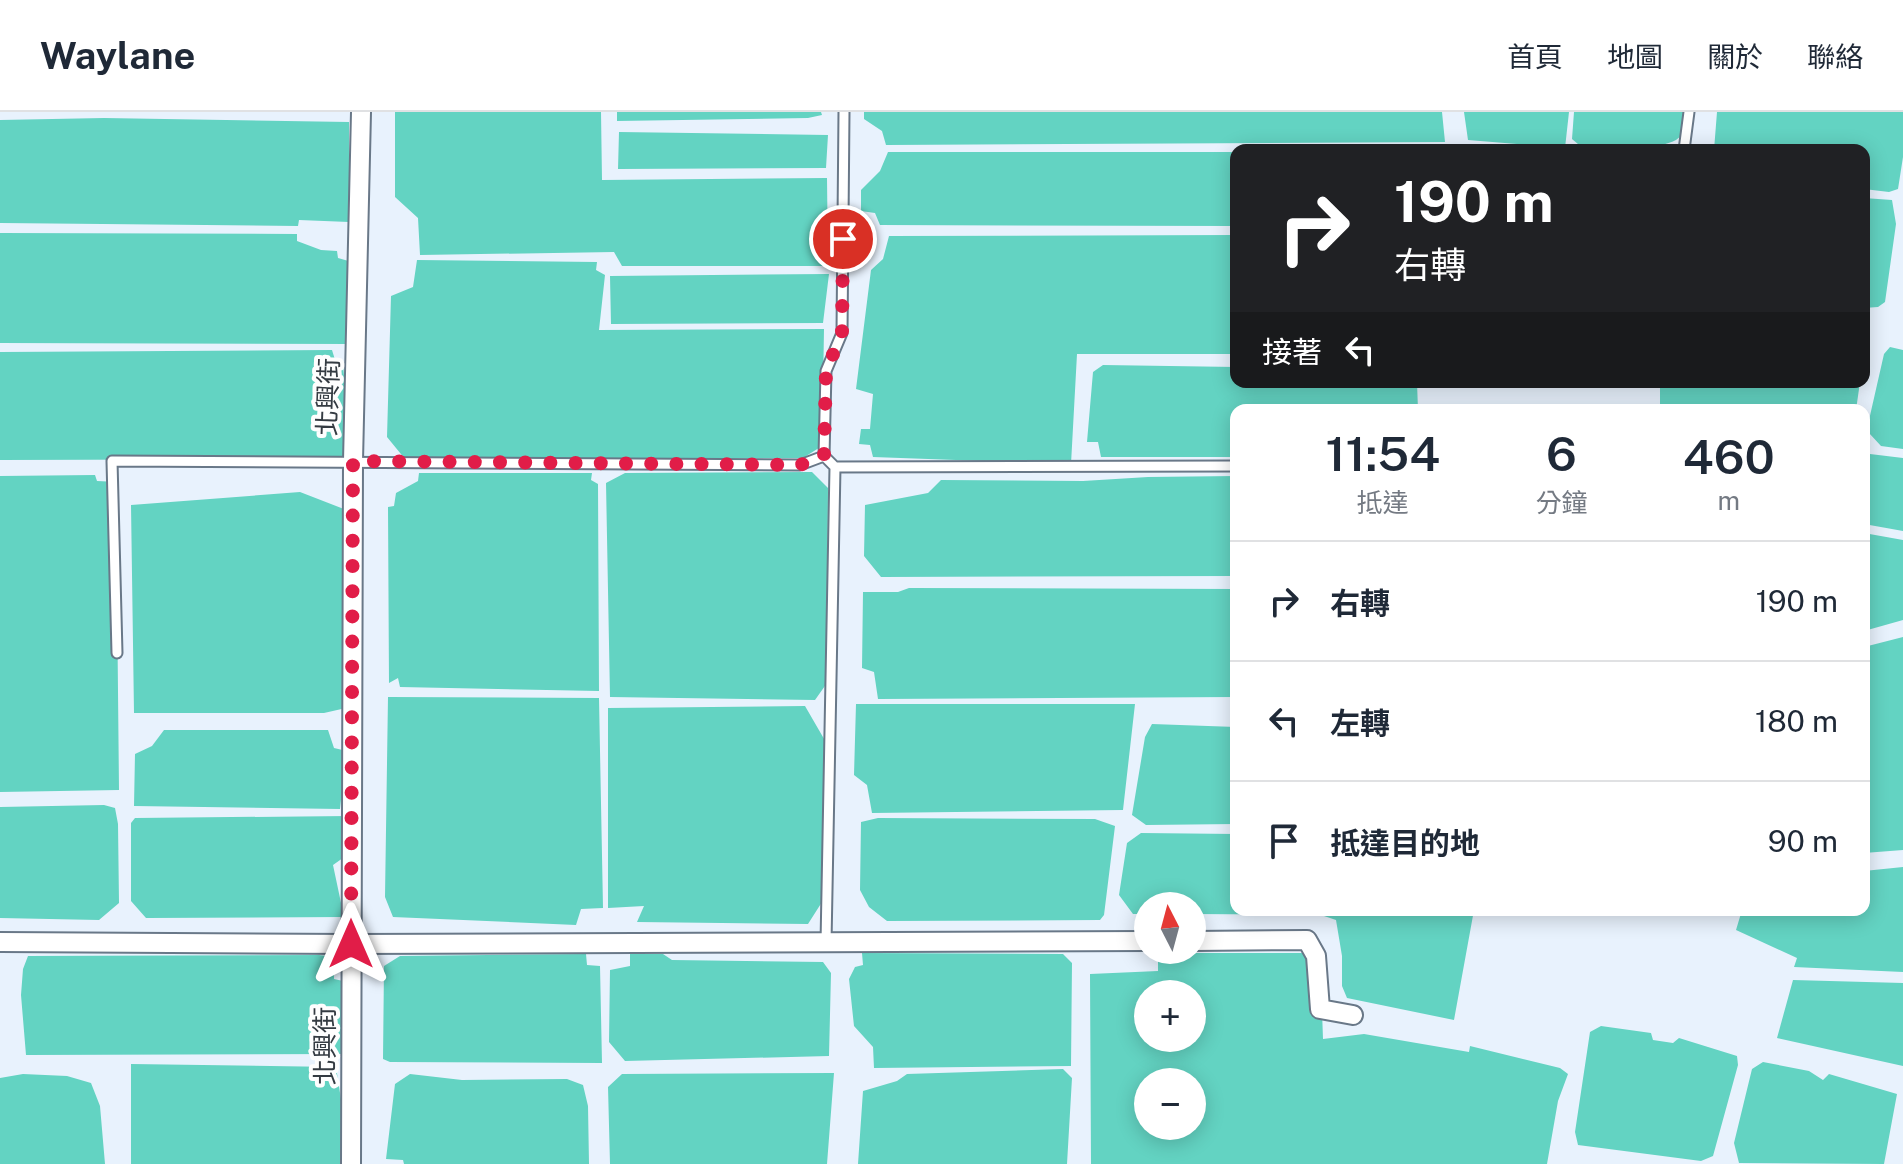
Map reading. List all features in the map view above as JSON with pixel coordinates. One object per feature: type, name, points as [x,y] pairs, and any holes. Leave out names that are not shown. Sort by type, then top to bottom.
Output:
[{"type":"street","name":"北興街","points":[[351,1164],[353,461],[361,112]]},
{"type":"street","points":[[1206,941],[1307,940],[1316,956],[1320,1009],[1353,1015]]},
{"type":"street","points":[[0,942],[1134,941]]},
{"type":"lane","points":[[844,112],[842,333],[826,371],[824,456],[835,467],[1230,466]]},
{"type":"lane","points":[[1685,144],[1689,112]]},
{"type":"lane","points":[[117,653],[112,461],[800,465],[824,456]]},
{"type":"lane","points":[[826,943],[835,467]]},
{"type":"shaded area","points":[[395,112],[601,112],[602,180],[827,178],[828,266],[622,266],[614,252],[420,255],[418,218],[395,197]]},
{"type":"shaded area","points":[[617,112],[821,112],[822,115],[808,118],[617,121]]},
{"type":"shaded area","points":[[864,112],[1442,112],[1445,142],[886,145],[882,131],[864,119]]},
{"type":"shaded area","points":[[1464,112],[1569,112],[1565,144],[1468,140]]},
{"type":"shaded area","points":[[1574,112],[1690,112],[1684,131],[1676,140],[1664,144],[1578,144],[1572,139]]},
{"type":"shaded area","points":[[1717,112],[1903,112],[1903,157],[1898,189],[1889,192],[1870,190],[1870,144],[1714,144]]},
{"type":"shaded area","points":[[104,118],[349,122],[349,222],[299,220],[298,226],[0,223],[0,120]]},
{"type":"shaded area","points":[[619,132],[828,135],[826,168],[618,169]]},
{"type":"shaded area","points":[[888,152],[1230,152],[1230,226],[880,225],[875,213],[861,211],[861,190],[880,171]]},
{"type":"shaded area","points":[[1870,198],[1892,200],[1896,224],[1885,302],[1870,308]]},
{"type":"shaded area","points":[[0,233],[297,234],[297,241],[321,250],[337,251],[338,258],[352,262],[352,344],[0,343]]},
{"type":"shaded area","points":[[1230,235],[1230,354],[1077,354],[1071,464],[873,457],[870,445],[859,444],[861,429],[870,429],[873,394],[856,389],[871,270],[883,259],[889,236]]},
{"type":"shaded area","points":[[417,260],[597,262],[596,270],[605,275],[599,330],[824,329],[822,446],[803,458],[405,459],[387,437],[391,296],[413,287]]},
{"type":"shaded area","points":[[829,274],[823,323],[611,324],[610,276]]},
{"type":"shaded area","points":[[1890,347],[1903,350],[1903,449],[1881,446],[1870,434],[1870,416],[1884,354]]},
{"type":"shaded area","points":[[332,350],[336,363],[343,364],[344,376],[351,381],[347,459],[0,460],[0,352]]},
{"type":"shaded area","points":[[1103,365],[1230,367],[1230,388],[1417,388],[1418,404],[1230,404],[1230,457],[1101,457],[1098,442],[1087,442],[1093,372]]},
{"type":"shaded area","points":[[1660,388],[1859,388],[1857,404],[1660,404]]},
{"type":"shaded area","points":[[1870,454],[1903,458],[1903,531],[1870,525]]},
{"type":"shaded area","points":[[812,472],[828,488],[827,683],[815,700],[610,697],[606,483],[625,473]]},
{"type":"shaded area","points":[[419,473],[592,473],[591,480],[598,484],[599,691],[400,687],[398,678],[389,683],[388,507],[394,506],[396,493],[418,481]]},
{"type":"shaded area","points":[[95,475],[97,481],[118,482],[119,790],[0,792],[0,476]]},
{"type":"shaded area","points":[[1230,476],[1230,576],[881,577],[864,556],[865,505],[928,493],[941,480],[1083,481]]},
{"type":"shaded area","points":[[300,492],[349,511],[346,708],[324,713],[134,713],[131,505]]},
{"type":"shaded area","points":[[1870,534],[1903,540],[1903,620],[1870,629]]},
{"type":"shaded area","points":[[909,588],[1230,589],[1230,697],[878,699],[874,672],[862,668],[863,592],[898,592]]},
{"type":"shaded area","points":[[1903,637],[1903,850],[1870,853],[1870,645]]},
{"type":"shaded area","points":[[388,697],[599,698],[603,908],[581,909],[576,925],[393,917],[385,897]]},
{"type":"shaded area","points":[[856,704],[1135,704],[1123,810],[872,813],[867,785],[854,775]]},
{"type":"shaded area","points":[[805,706],[827,744],[822,902],[808,924],[637,922],[644,906],[608,908],[608,708]]},
{"type":"shaded area","points":[[1152,724],[1230,727],[1230,824],[1146,825],[1132,815],[1145,737]]},
{"type":"shaded area","points":[[164,730],[328,730],[334,748],[351,752],[348,800],[341,800],[340,809],[134,806],[135,754],[152,746]]},
{"type":"shaded area","points":[[104,805],[115,808],[118,824],[119,903],[99,920],[0,918],[0,807]]},
{"type":"shaded area","points":[[349,816],[350,853],[333,865],[344,917],[146,918],[131,901],[131,823],[135,818]]},
{"type":"shaded area","points":[[878,818],[1095,819],[1115,826],[1104,915],[1100,920],[887,921],[869,907],[860,890],[861,822]]},
{"type":"shaded area","points":[[1141,833],[1230,834],[1230,914],[1206,914],[1206,892],[1134,892],[1134,914],[1119,895],[1127,843]]},
{"type":"shaded area","points":[[1903,867],[1903,972],[1794,967],[1797,958],[1736,930],[1740,916],[1870,916],[1870,870]]},
{"type":"shaded area","points":[[1324,916],[1473,916],[1454,1020],[1347,998],[1342,986],[1342,956],[1336,920]]},
{"type":"shaded area","points":[[862,953],[1063,954],[1072,963],[1071,1066],[874,1068],[873,1047],[854,1026],[849,979],[855,967],[863,965]]},
{"type":"shaded area","points":[[1206,953],[1320,953],[1323,1039],[1364,1034],[1469,1052],[1470,1046],[1560,1068],[1568,1074],[1558,1101],[1547,1164],[1091,1164],[1090,974],[1158,971],[1158,964],[1206,964]]},
{"type":"shaded area","points":[[586,954],[587,965],[600,966],[602,1063],[390,1062],[383,1059],[384,966],[400,956]]},
{"type":"shaded area","points":[[630,954],[663,954],[672,960],[823,962],[831,973],[829,1056],[625,1061],[609,1042],[610,970],[630,966]]},
{"type":"shaded area","points":[[28,956],[334,957],[334,979],[343,981],[346,1054],[26,1055],[21,995],[23,969]]},
{"type":"shaded area","points":[[1793,980],[1903,983],[1903,1066],[1777,1038]]},
{"type":"shaded area","points":[[1601,1026],[1651,1033],[1653,1040],[1673,1043],[1679,1038],[1737,1056],[1738,1065],[1713,1156],[1701,1161],[1578,1145],[1575,1132],[1590,1032]]},
{"type":"shaded area","points":[[1763,1062],[1809,1071],[1823,1080],[1829,1074],[1897,1094],[1884,1164],[1739,1163],[1734,1143],[1752,1069]]},
{"type":"shaded area","points":[[131,1064],[336,1067],[351,1164],[131,1164]]},
{"type":"shaded area","points":[[1063,1069],[1072,1078],[1067,1164],[858,1164],[863,1091],[897,1081],[907,1074]]},
{"type":"shaded area","points":[[834,1073],[827,1164],[610,1164],[608,1087],[622,1074]]},
{"type":"shaded area","points":[[23,1074],[67,1076],[91,1083],[100,1106],[105,1164],[0,1164],[0,1078]]},
{"type":"shaded area","points":[[410,1074],[462,1080],[567,1079],[583,1085],[588,1106],[589,1164],[404,1164],[403,1160],[386,1159],[395,1084]]},
{"type":"route","points":[[351,944],[353,461],[800,465],[824,456],[826,371],[842,333],[843,239]]}]
